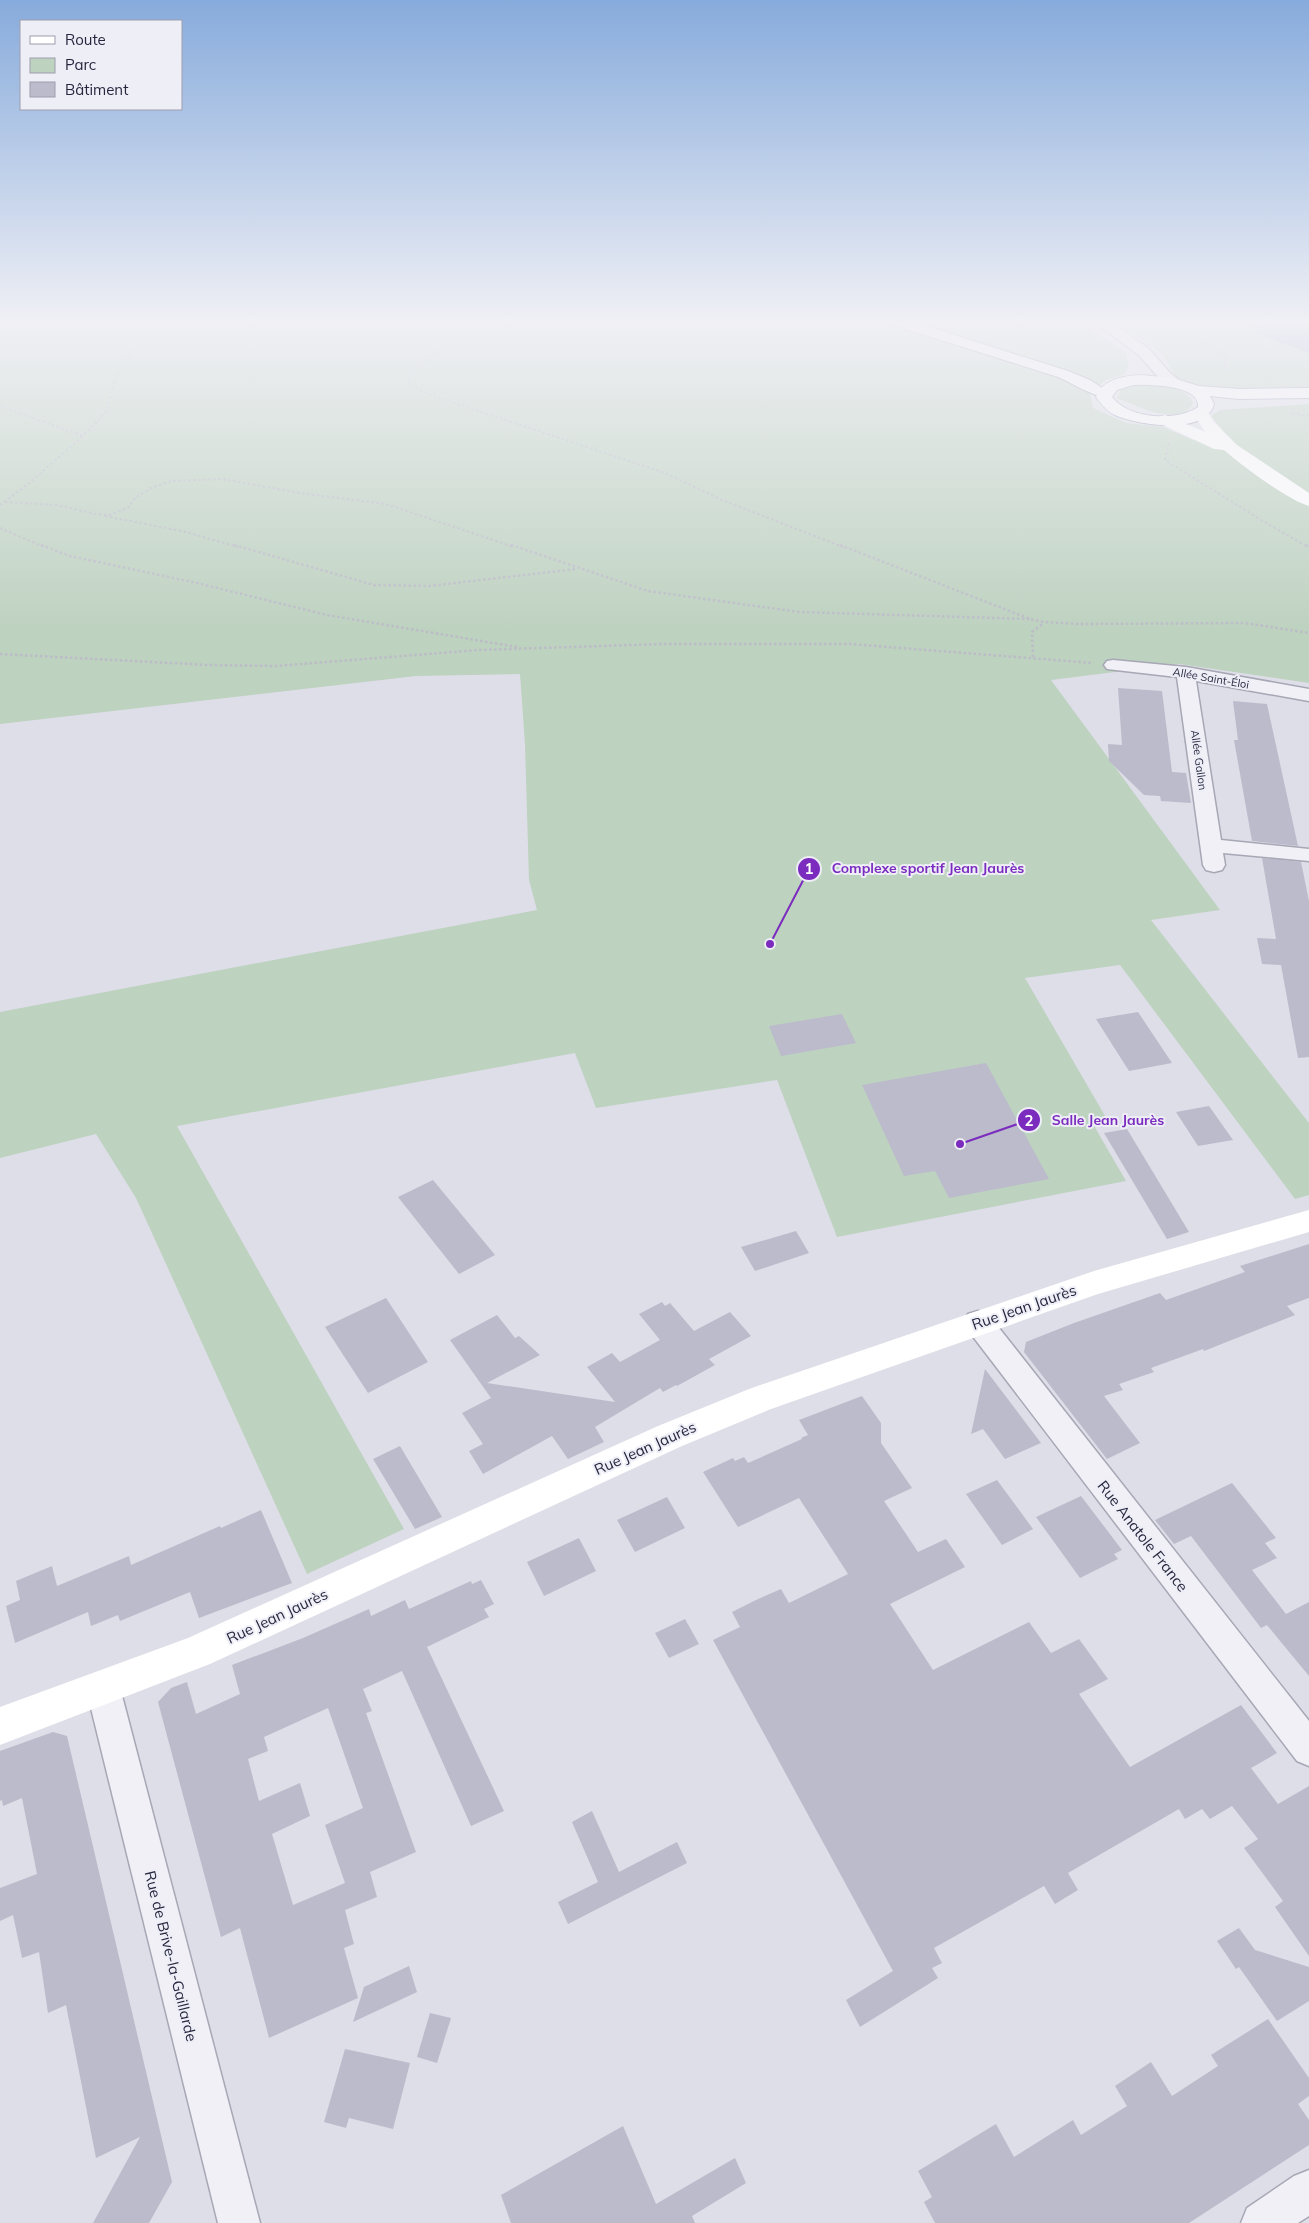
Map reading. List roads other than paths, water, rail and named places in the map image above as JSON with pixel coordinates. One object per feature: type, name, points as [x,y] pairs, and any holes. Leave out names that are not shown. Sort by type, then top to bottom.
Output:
[{"type":"main road","points":[[1174,424],[1195,432],[1254,465],[1309,501]]},
{"type":"main road","points":[[1209,424],[1212,430],[1254,465]]},
{"type":"main road","name":"Rue Jean Jaurès","points":[[0,1726],[103,1688],[234,1636],[714,1416],[799,1384],[1123,1274],[1309,1221]]},
{"type":"street","name":"Allée Saint-Éloi","points":[[1113,664],[1186,674],[1309,695]]},
{"type":"street","name":"Allée Gallon","points":[[1186,674],[1213,856],[1309,855]]},
{"type":"street","name":"Rue Anatole France","points":[[978,1322],[1309,1749]]},
{"type":"street","name":"Rue de Brive-la-Gaillarde","points":[[103,1688],[239,2223]]},
{"type":"street","points":[[1262,2223],[1309,2191]]},
{"type":"place","name":"Complexe sportif Jean Jaurès","points":[[770,944]]},
{"type":"place","name":"Salle Jean Jaurès","points":[[960,1144]]}]
